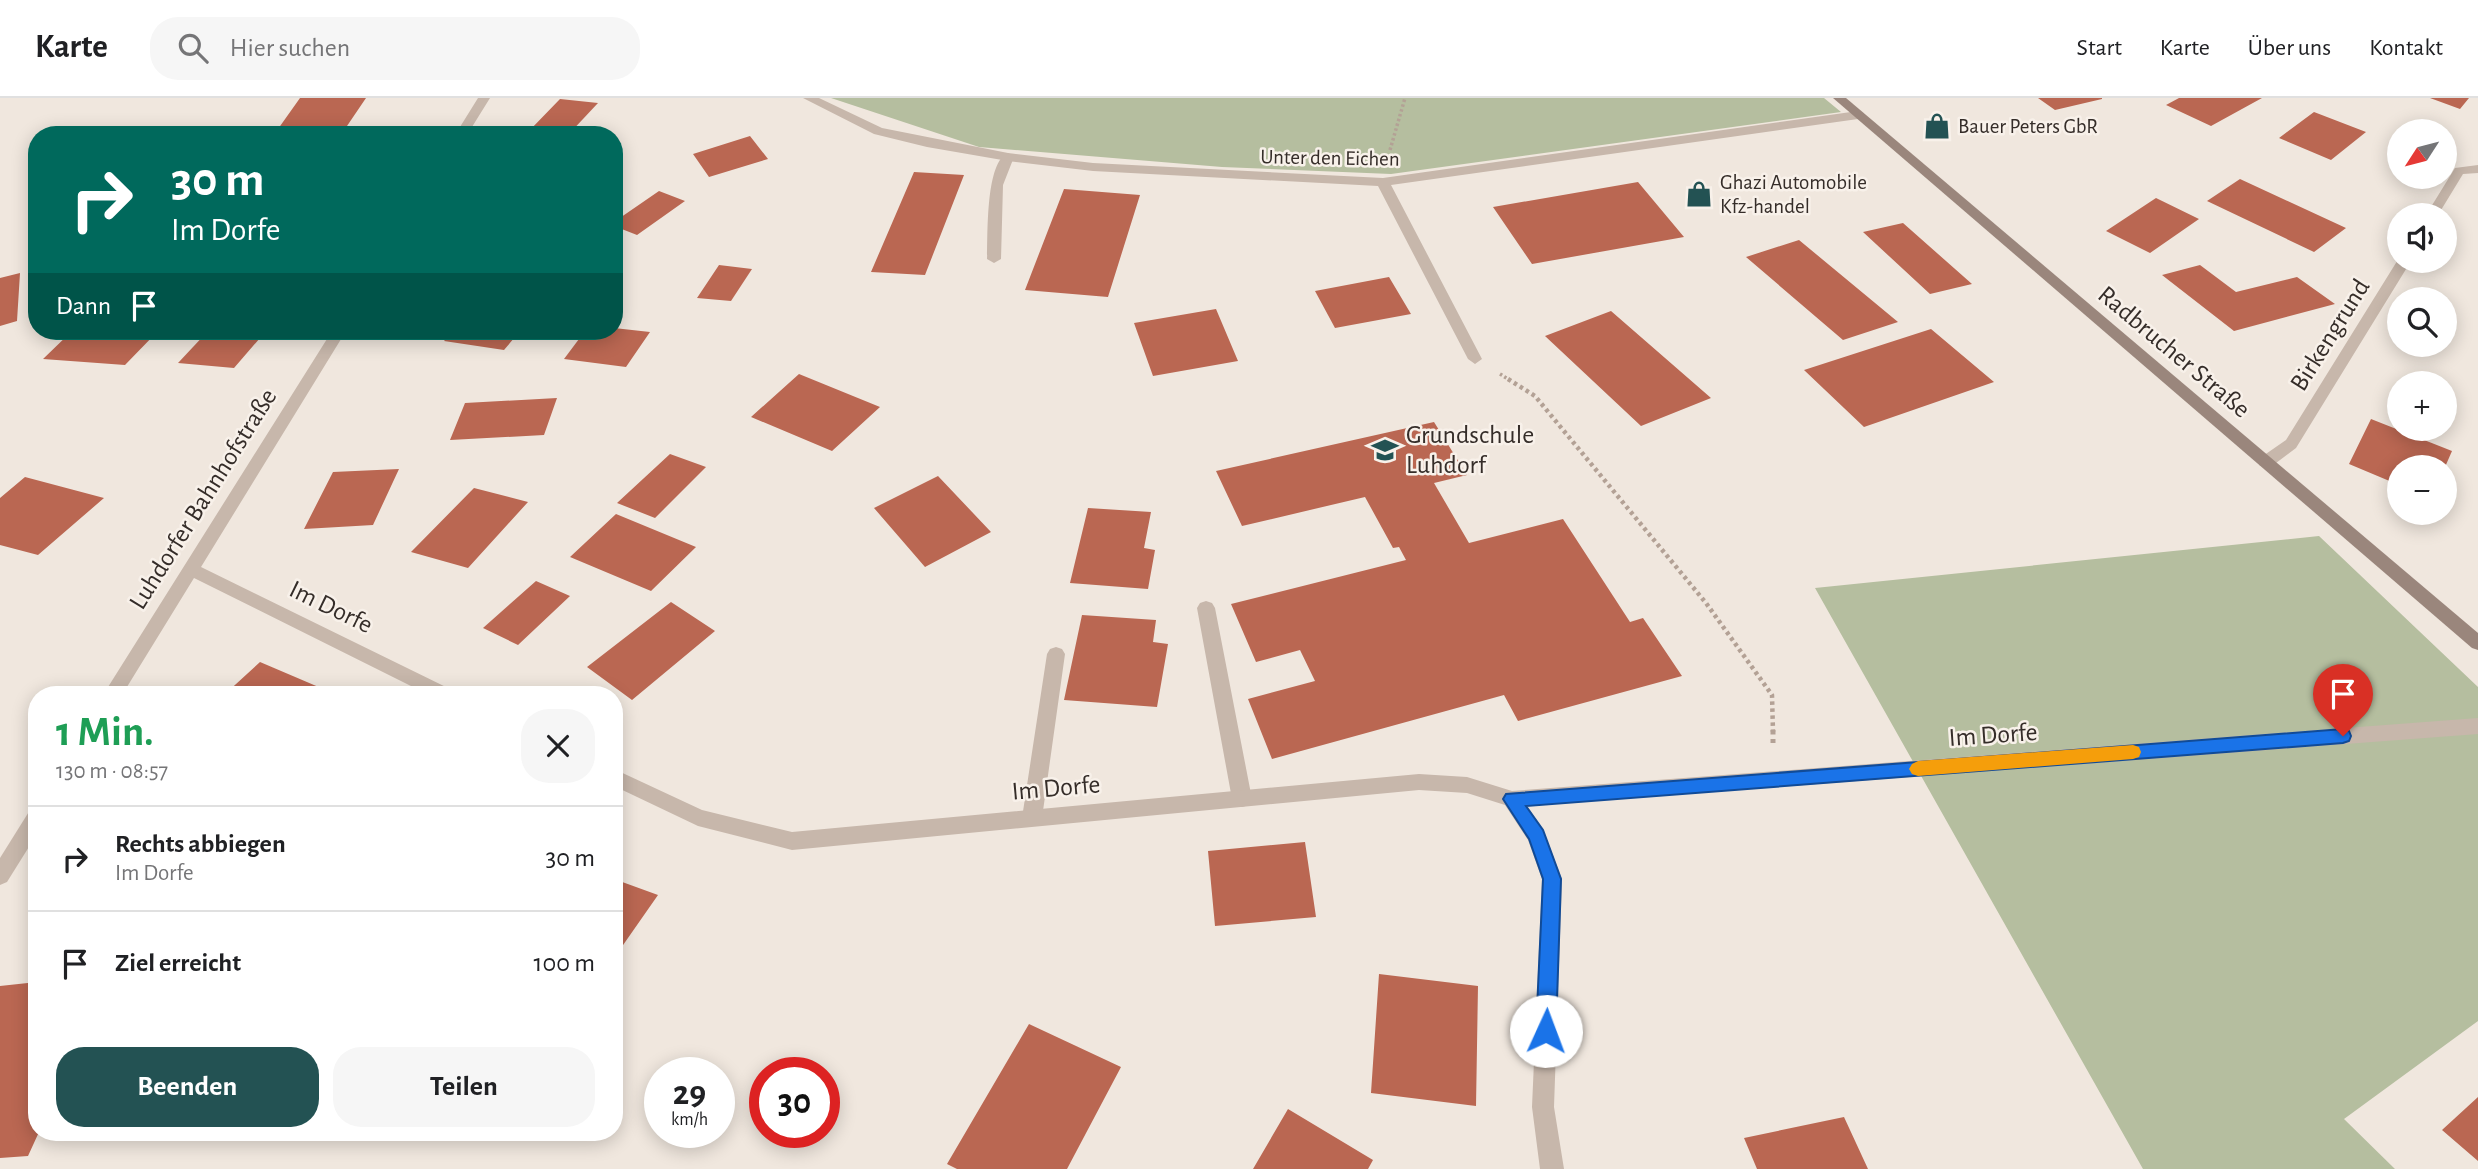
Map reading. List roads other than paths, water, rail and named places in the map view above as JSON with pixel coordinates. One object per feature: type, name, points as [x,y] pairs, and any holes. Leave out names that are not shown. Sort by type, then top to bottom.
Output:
[{"type":"street","points":[[467,126],[484,98]]},
{"type":"street","name":"Unter den Eichen","points":[[809,98],[878,131],[927,143],[1008,157],[1093,167],[1382,182],[1858,115]]},
{"type":"street","name":"Radbrucher Straße","points":[[1839,98],[2478,643]]},
{"type":"street","points":[[994,259],[997,185],[1008,157]]},
{"type":"street","points":[[2439,203],[2459,170],[2478,169]]},
{"type":"street","points":[[1382,182],[1475,359]]},
{"type":"street","name":"Birkengrund","points":[[2266,462],[2291,444],[2397,273]]},
{"type":"street","name":"Luhdorfer Bahnhofstraße","points":[[118,686],[333,340]]},
{"type":"street","name":"Im Dorfe","points":[[190,569],[428,686]]},
{"type":"street","points":[[1206,608],[1242,799]]},
{"type":"street","points":[[1032,818],[1056,654]]},
{"type":"street","name":"Im Dorfe","points":[[623,781],[698,818],[792,841],[1419,782],[1467,785],[1512,799],[2478,726]]},
{"type":"street","points":[[1512,799],[1536,836],[1552,879],[1543,1107],[1552,1169]]},
{"type":"street","points":[[0,876],[28,831]]},
{"type":"place","name":"Bauer Peters GbR","points":[[1937,126]]},
{"type":"place","name":"Ghazi Automobile Kfz-handel","points":[[1699,194]]},
{"type":"place","name":"Grundschule Luhdorf","points":[[1385,450]]}]
